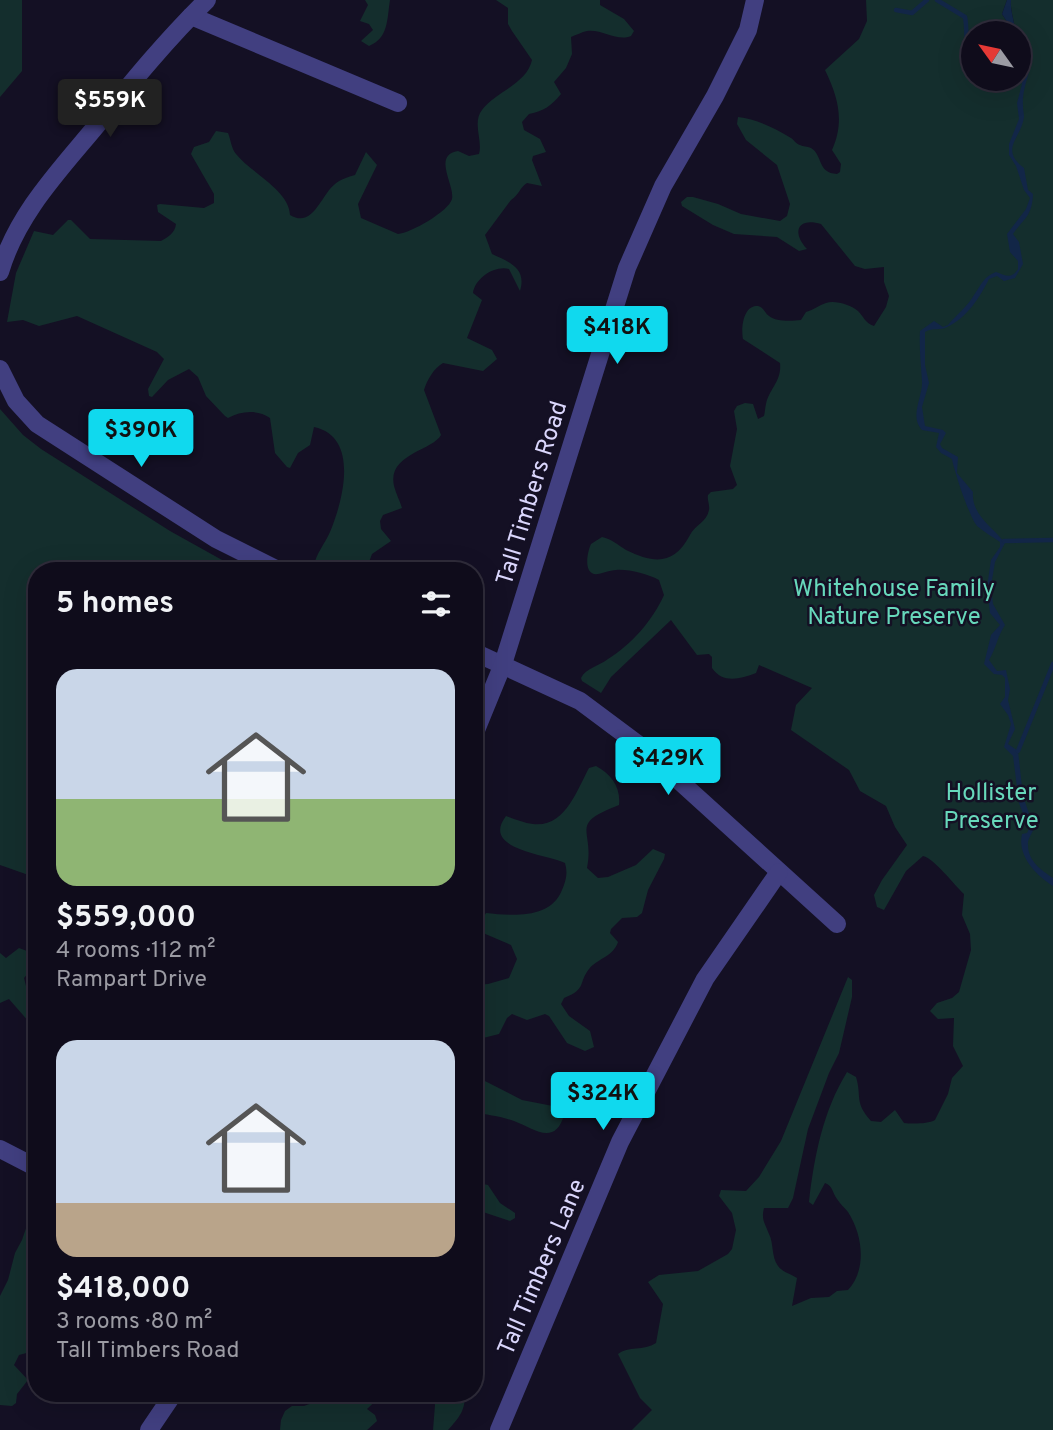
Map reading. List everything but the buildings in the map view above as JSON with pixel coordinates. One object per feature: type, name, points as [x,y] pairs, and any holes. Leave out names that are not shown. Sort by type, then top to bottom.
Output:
[{"type":"street","points":[[0,272],[3,252],[46,187],[172,34],[207,0]]},
{"type":"street","name":"Tall Timbers Road","points":[[483,713],[503,664],[627,268],[663,186],[715,96],[748,30],[755,0]]},
{"type":"street","points":[[191,16],[398,103]]},
{"type":"street","points":[[0,369],[16,401],[37,424],[216,539],[262,562]]},
{"type":"street","points":[[483,656],[580,701],[643,748],[837,924]]},
{"type":"street","name":"Tall Timbers Lane","points":[[499,1430],[620,1142],[705,979],[779,872]]},
{"type":"street","points":[[0,1149],[28,1163]]},
{"type":"street","points":[[149,1430],[168,1402]]},
{"type":"green space","points":[[0,0],[22,0],[22,71],[0,97]]},
{"type":"green space","points":[[365,0],[390,0],[384,33],[369,46],[361,41],[373,30],[369,24],[360,21],[368,5]]},
{"type":"green space","points":[[496,0],[600,0],[600,5],[624,19],[634,31],[631,36],[626,37],[585,31],[571,37],[572,54],[566,68],[554,82],[561,94],[547,107],[529,114],[522,122],[524,130],[540,139],[546,152],[533,156],[532,160],[542,186],[527,183],[485,235],[492,254],[519,271],[522,283],[520,291],[509,269],[498,269],[486,274],[477,282],[473,293],[482,300],[467,338],[492,350],[497,359],[483,371],[443,363],[429,378],[424,390],[441,435],[403,460],[397,467],[394,486],[402,508],[383,515],[380,521],[381,529],[391,541],[372,554],[369,562],[315,562],[335,519],[343,488],[343,456],[338,443],[328,433],[314,427],[310,445],[298,453],[290,468],[287,467],[275,453],[270,418],[249,412],[228,418],[206,396],[198,377],[189,369],[168,380],[152,397],[149,396],[148,389],[164,359],[157,352],[77,316],[39,326],[23,320],[7,322],[16,273],[34,231],[53,235],[71,220],[90,239],[161,241],[169,236],[176,224],[158,212],[157,205],[204,208],[214,203],[214,194],[191,154],[194,147],[209,142],[216,131],[228,133],[236,154],[276,190],[288,206],[290,215],[305,218],[311,214],[335,184],[355,175],[366,152],[377,165],[358,204],[361,218],[398,234],[420,226],[437,215],[452,199],[445,164],[447,158],[458,151],[469,156],[479,154],[479,115],[529,68],[532,60],[508,24],[508,8]]},
{"type":"green space","points":[[866,0],[1007,0],[1002,14],[1006,21],[961,21],[961,91],[1031,91],[1031,21],[1013,21],[1011,0],[1053,0],[1053,1430],[632,1430],[652,1410],[640,1398],[618,1354],[656,1343],[663,1304],[648,1282],[659,1275],[698,1271],[732,1249],[736,1230],[732,1213],[719,1196],[721,1190],[746,1191],[759,1177],[781,1141],[848,977],[852,980],[852,997],[839,1053],[808,1129],[793,1198],[788,1208],[764,1208],[763,1212],[778,1266],[797,1278],[792,1306],[811,1298],[829,1297],[837,1291],[848,1290],[858,1273],[860,1242],[848,1212],[825,1183],[813,1205],[809,1202],[821,1135],[832,1102],[847,1072],[856,1077],[860,1104],[871,1121],[881,1122],[895,1110],[904,1123],[920,1123],[935,1120],[948,1094],[952,1078],[963,1066],[953,1046],[954,1018],[938,1019],[930,1011],[937,1003],[952,998],[959,992],[971,950],[970,934],[962,915],[964,894],[938,867],[923,856],[906,871],[884,910],[877,907],[874,895],[907,845],[886,806],[860,791],[849,770],[791,730],[796,705],[812,688],[759,665],[756,673],[744,677],[732,679],[721,676],[712,668],[712,657],[709,654],[697,655],[671,620],[611,677],[601,693],[581,678],[633,639],[648,623],[664,595],[659,580],[644,574],[621,570],[596,574],[591,572],[587,560],[591,544],[602,537],[646,558],[670,557],[684,545],[706,518],[709,508],[708,495],[711,492],[733,489],[737,485],[730,466],[737,429],[734,411],[737,406],[745,403],[753,404],[758,419],[764,416],[780,369],[780,363],[743,339],[743,324],[748,310],[759,306],[776,319],[801,320],[806,312],[823,304],[838,303],[855,309],[874,326],[886,307],[889,296],[884,282],[884,267],[865,269],[855,266],[821,224],[802,224],[799,237],[807,249],[799,251],[777,237],[734,234],[713,225],[682,206],[681,202],[687,197],[693,197],[741,214],[780,221],[787,216],[790,204],[777,165],[746,140],[737,124],[738,117],[765,125],[811,148],[826,170],[837,174],[840,172],[841,164],[832,150],[838,129],[838,109],[825,70],[859,39],[867,21]]},
{"type":"green space","points":[[0,409],[23,435],[41,449],[170,531],[226,562],[28,562],[28,875],[0,865]]},
{"type":"green space","points":[[596,766],[614,782],[619,805],[588,823],[587,868],[598,878],[608,877],[636,865],[653,849],[665,854],[648,890],[642,913],[637,917],[622,918],[611,929],[610,933],[618,942],[616,947],[589,969],[579,989],[564,998],[561,1004],[569,1016],[590,1031],[594,1047],[585,1051],[567,1043],[545,1014],[527,1020],[512,1014],[499,1034],[483,1038],[483,984],[509,978],[517,959],[511,945],[483,933],[483,918],[486,913],[519,915],[540,911],[557,899],[566,877],[565,863],[519,849],[502,836],[500,827],[506,816],[533,824],[554,820],[568,806],[589,768]]},
{"type":"green space","points":[[19,948],[27,951],[28,973],[24,978],[28,989],[28,1021],[9,999],[0,1003],[0,953],[6,958]]},
{"type":"green space","points":[[483,1080],[522,1100],[558,1107],[564,1115],[560,1125],[549,1133],[483,1114]]},
{"type":"green space","points":[[483,1184],[488,1185],[500,1203],[515,1213],[515,1218],[510,1221],[483,1212]]},
{"type":"green space","points":[[28,1222],[28,1353],[19,1355],[14,1365],[28,1380],[17,1394],[16,1403],[12,1406],[0,1405],[0,1296]]},
{"type":"green space","points":[[315,1402],[374,1402],[367,1409],[375,1415],[377,1421],[367,1430],[280,1430],[285,1411],[292,1406]]},
{"type":"green space","points":[[434,1402],[464,1402],[458,1418],[448,1430],[433,1430]]},
{"type":"water","points":[[1007,0],[1011,0],[1013,21],[1006,21],[1002,14]]},
{"type":"water","points":[[1020,91],[1024,91],[1024,117],[1012,149],[1013,155],[1024,168],[1028,190],[1033,194],[1027,217],[1013,234],[1019,242],[1023,264],[1015,278],[1004,281],[997,276],[989,279],[972,306],[954,323],[944,328],[925,332],[925,365],[929,383],[922,407],[925,426],[946,433],[940,444],[942,448],[958,457],[957,473],[973,492],[975,507],[1005,543],[995,562],[991,586],[993,604],[1005,625],[989,660],[997,671],[1006,670],[1010,689],[1008,700],[1015,729],[1008,744],[1018,751],[1023,796],[1034,828],[1028,841],[1030,856],[1036,865],[1053,878],[1053,886],[1034,871],[1022,850],[1022,834],[1029,829],[1019,803],[1013,756],[1004,747],[1011,724],[1000,704],[1005,697],[1005,678],[994,674],[984,664],[991,635],[1000,625],[990,613],[987,587],[991,560],[1000,547],[1000,542],[974,521],[952,459],[936,447],[939,433],[922,430],[917,419],[922,387],[920,331],[934,321],[943,327],[948,325],[969,303],[988,276],[996,272],[1010,276],[1018,269],[1018,261],[1010,252],[1007,234],[1026,209],[1030,198],[1009,155],[1009,144],[1019,119],[1017,103]]},
{"type":"waterway","points":[[896,10],[912,13],[927,0]]},
{"type":"waterway","points":[[937,0],[965,17],[965,21]]},
{"type":"waterway","points":[[1004,541],[1053,540]]},
{"type":"waterway","points":[[1018,751],[1053,664]]},
{"type":"park label","name":"Whitehouse Family Nature Preserve","points":[[894,602]]},
{"type":"park label","name":"Hollister Preserve","points":[[991,806]]}]
